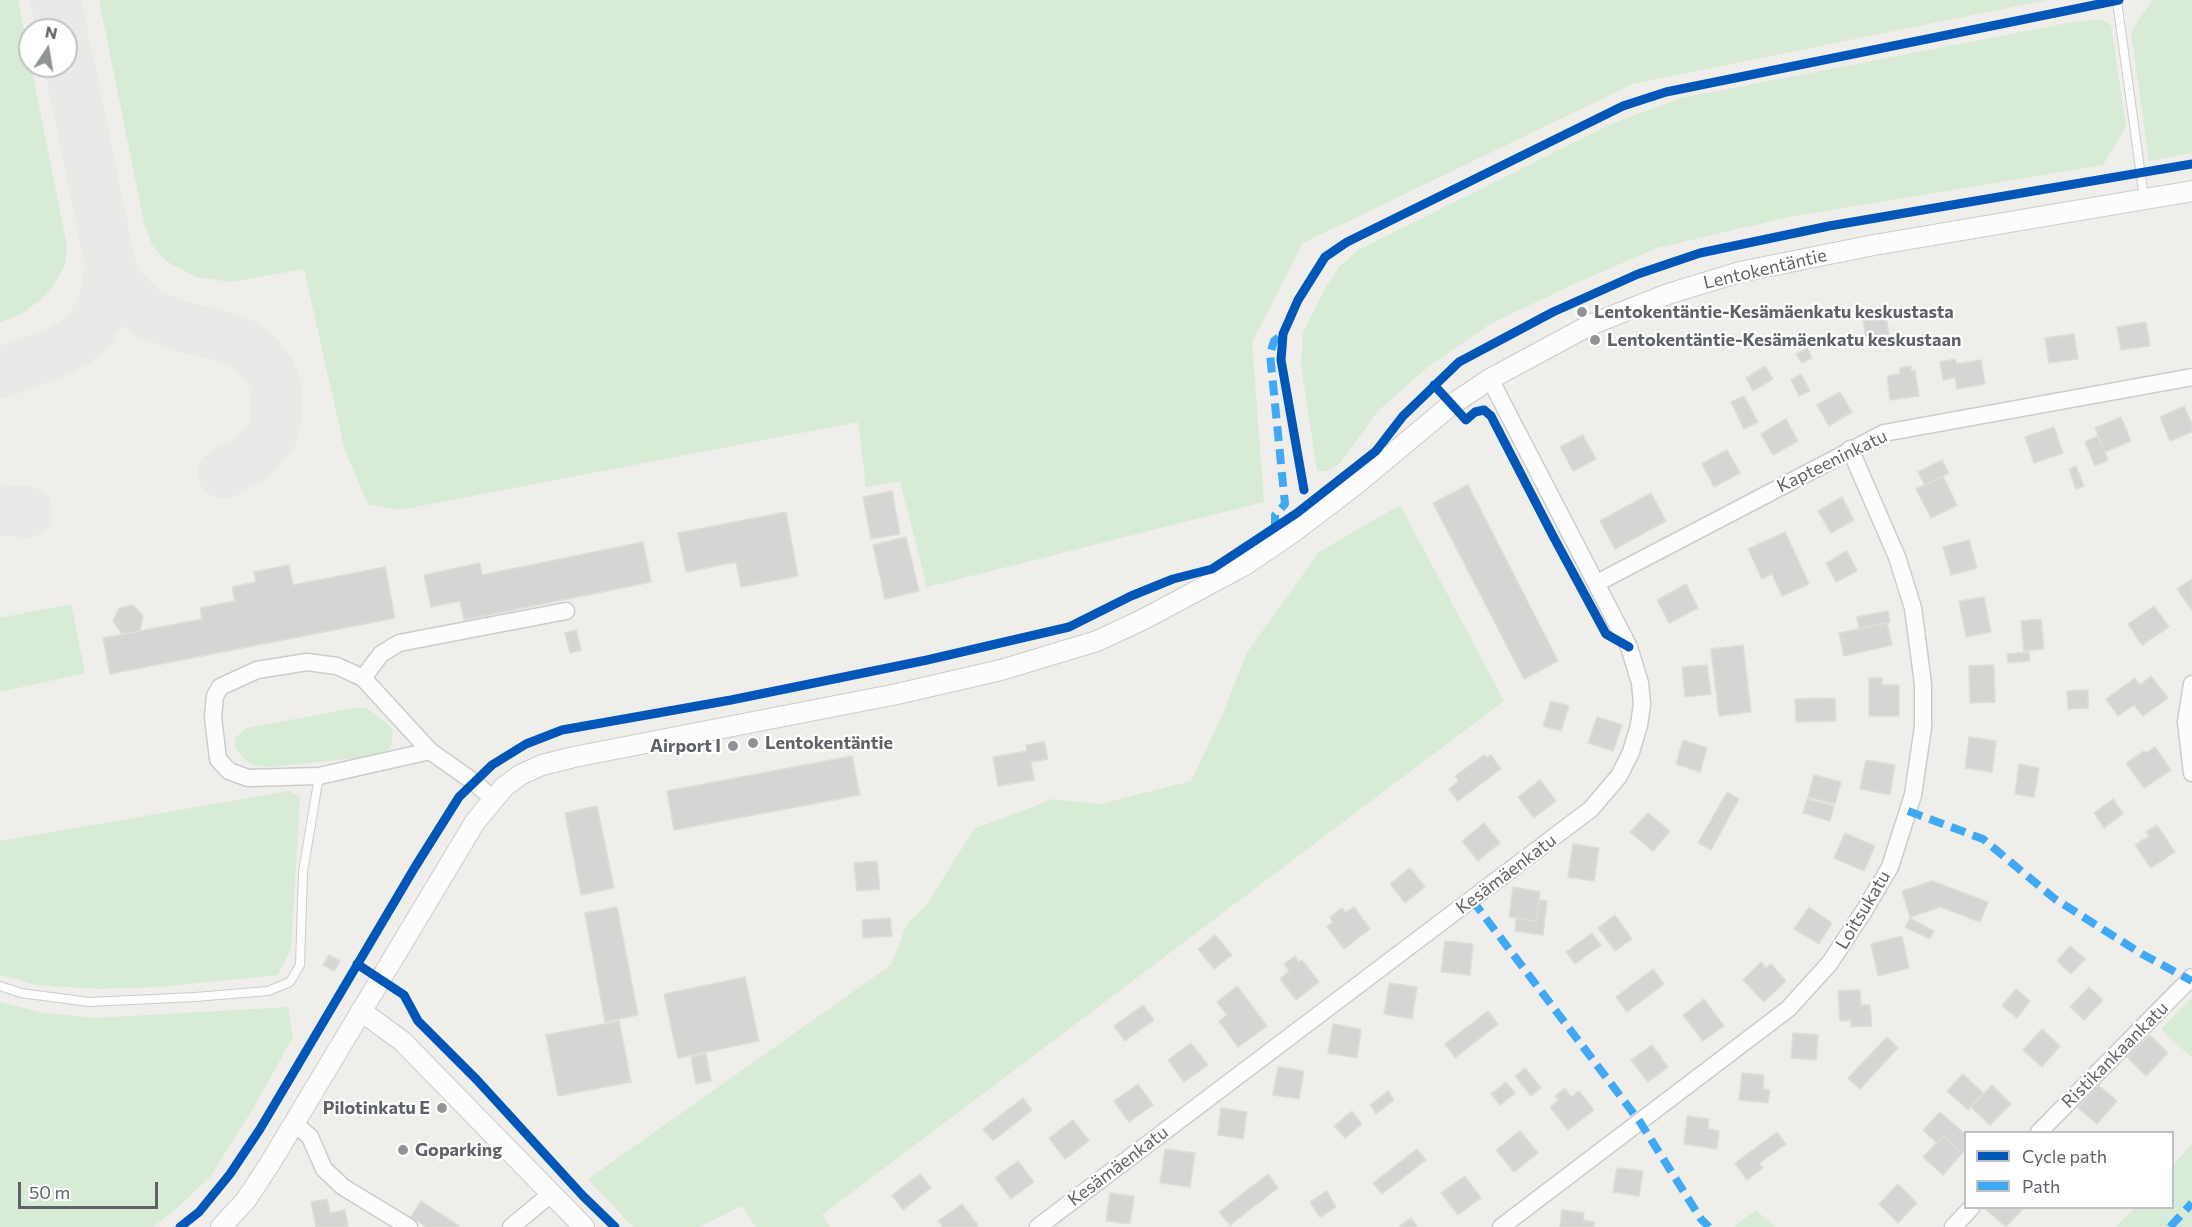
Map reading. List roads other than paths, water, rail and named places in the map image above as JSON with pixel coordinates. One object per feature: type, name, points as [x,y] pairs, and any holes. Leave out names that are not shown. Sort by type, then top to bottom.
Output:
[{"type":"street","name":"Lentokentäntie","points":[[221,1227],[246,1200],[470,830],[493,799],[520,775],[553,762],[897,694],[1001,670],[1097,641],[1144,620],[1245,565],[1355,485],[1451,405],[1490,379],[1590,325],[1668,294],[1740,272],[1874,245],[2192,190]]},
{"type":"street","name":"Kapteeninkatu","points":[[1597,583],[1884,433],[2192,377]]},
{"type":"street","name":"Kesämäenkatu","points":[[1038,1227],[1592,809],[1619,776],[1639,725],[1642,704],[1640,683],[1629,647],[1490,379]]},
{"type":"street","name":"Loitsukatu","points":[[1501,1227],[1788,1009],[1829,964],[1890,867],[1913,795],[1923,727],[1923,684],[1913,608],[1897,557],[1851,449]]},
{"type":"street","points":[[363,678],[381,654],[399,643],[566,611]]},
{"type":"street","points":[[430,751],[319,776],[248,778],[229,771],[219,759],[213,717],[215,696],[220,687],[257,670],[307,662],[338,666],[363,678],[430,751],[474,782],[493,799]]},
{"type":"street","points":[[2192,684],[2186,722],[2192,773]]},
{"type":"street","name":"Ristikankaankatu","points":[[2040,1131],[2192,977]]},
{"type":"street","points":[[361,1011],[402,1041],[584,1227]]},
{"type":"street","points":[[294,1123],[310,1137],[324,1169],[337,1181],[409,1227]]},
{"type":"street","points":[[511,1227],[552,1193]]},
{"type":"street","points":[[1953,1227],[1970,1209]]},
{"type":"lane","points":[[2117,1],[2144,198]]},
{"type":"lane","points":[[0,986],[21,993],[89,1002],[268,991],[290,982],[300,964],[303,872],[319,776]]},
{"type":"place","name":"Lentokentäntie-Kesämäenkatu keskustasta","points":[[1582,312]]},
{"type":"place","name":"Lentokentäntie-Kesämäenkatu keskustaan","points":[[1595,340]]},
{"type":"place","name":"Lentokentäntie","points":[[753,743]]},
{"type":"place","name":"Airport I","points":[[733,746]]},
{"type":"place","name":"Pilotinkatu E","points":[[442,1108]]},
{"type":"place","name":"Goparking","points":[[403,1150]]}]
